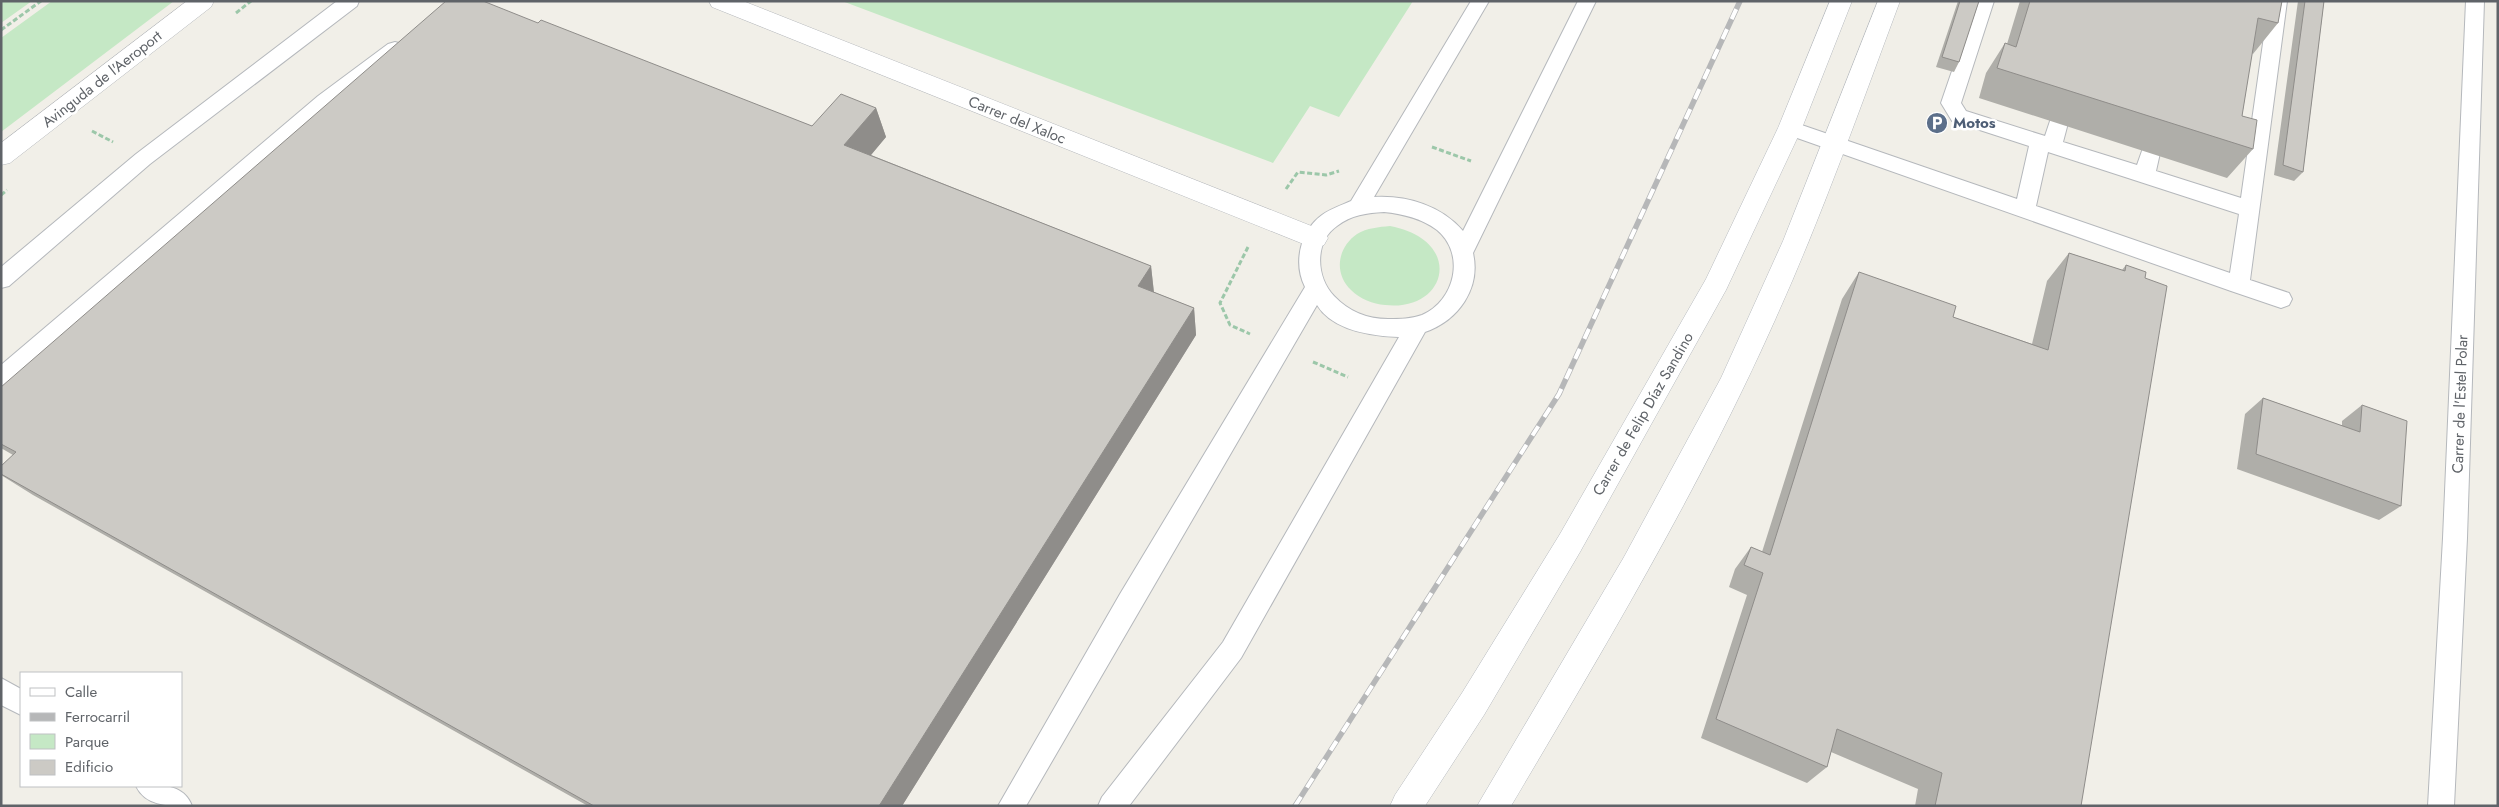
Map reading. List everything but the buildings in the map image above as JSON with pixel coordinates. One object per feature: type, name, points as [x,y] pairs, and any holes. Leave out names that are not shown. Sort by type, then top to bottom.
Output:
[{"type":"main road","name":"Avinguda de l'Aeroport","points":[[1,156],[203,1]]},
{"type":"main road","name":"Carrer del Xaloc","points":[[720,1],[1315,238]]},
{"type":"main road","name":"Carrer de Felip Díaz Sandino","points":[[1406,806],[1473,704],[1570,543],[1718,283],[1790,128],[1841,1]]},
{"type":"main road","points":[[1493,806],[1625,586],[1700,446],[1762,320],[1835,143],[1889,1]]},
{"type":"lane","points":[[1,280],[143,158],[350,1]]},
{"type":"lane","points":[[1358,207],[1480,1]]},
{"type":"lane","points":[[1463,252],[1587,1]]},
{"type":"lane","points":[[1985,1],[1951,104],[1959,116],[2249,208]]},
{"type":"lane","points":[[2239,285],[2278,1]]},
{"type":"lane","name":"Carrer de l'Estel Polar","points":[[2441,806],[2454,538],[2475,1]]},
{"type":"lane","points":[[1,379],[325,101],[412,36]]},
{"type":"lane","points":[[2024,210],[2046,144],[2058,124]]},
{"type":"lane","points":[[1790,128],[2280,299]]},
{"type":"lane","points":[[2145,175],[2150,153]]},
{"type":"lane","points":[[1392,205],[1409,207],[1433,217],[1452,232],[1463,252],[1467,269],[1463,287],[1453,303],[1438,316],[1418,325],[1394,329],[1370,327],[1347,319],[1327,305],[1315,288],[1309,272],[1309,254],[1315,238],[1325,224],[1340,214],[1358,207],[1392,205]]},
{"type":"lane","points":[[1011,806],[1315,288]]},
{"type":"lane","points":[[1111,806],[1130,784],[1232,650],[1418,325]]},
{"type":"lane","points":[[1,690],[20,702]]},
{"type":"lane","points":[[150,787],[179,806]]},
{"type":"path","points":[[1,30],[41,1]]},
{"type":"green space","points":[[2,1],[32,1],[1,23]]},
{"type":"green space","points":[[52,1],[174,1],[1,132],[1,38]]},
{"type":"green space","points":[[842,1],[1413,1],[1339,117],[1310,106],[1273,163]]},
{"type":"green space","points":[[1390,226],[1414,234],[1430,245],[1438,259],[1439,273],[1434,287],[1423,298],[1406,304],[1385,305],[1363,298],[1351,290],[1345,283],[1340,268],[1342,253],[1351,239],[1365,230]]},
{"type":"railway","points":[[1295,806],[1559,394],[1740,1]]},
{"type":"place","name":"Motos","points":[[1937,123]]}]
